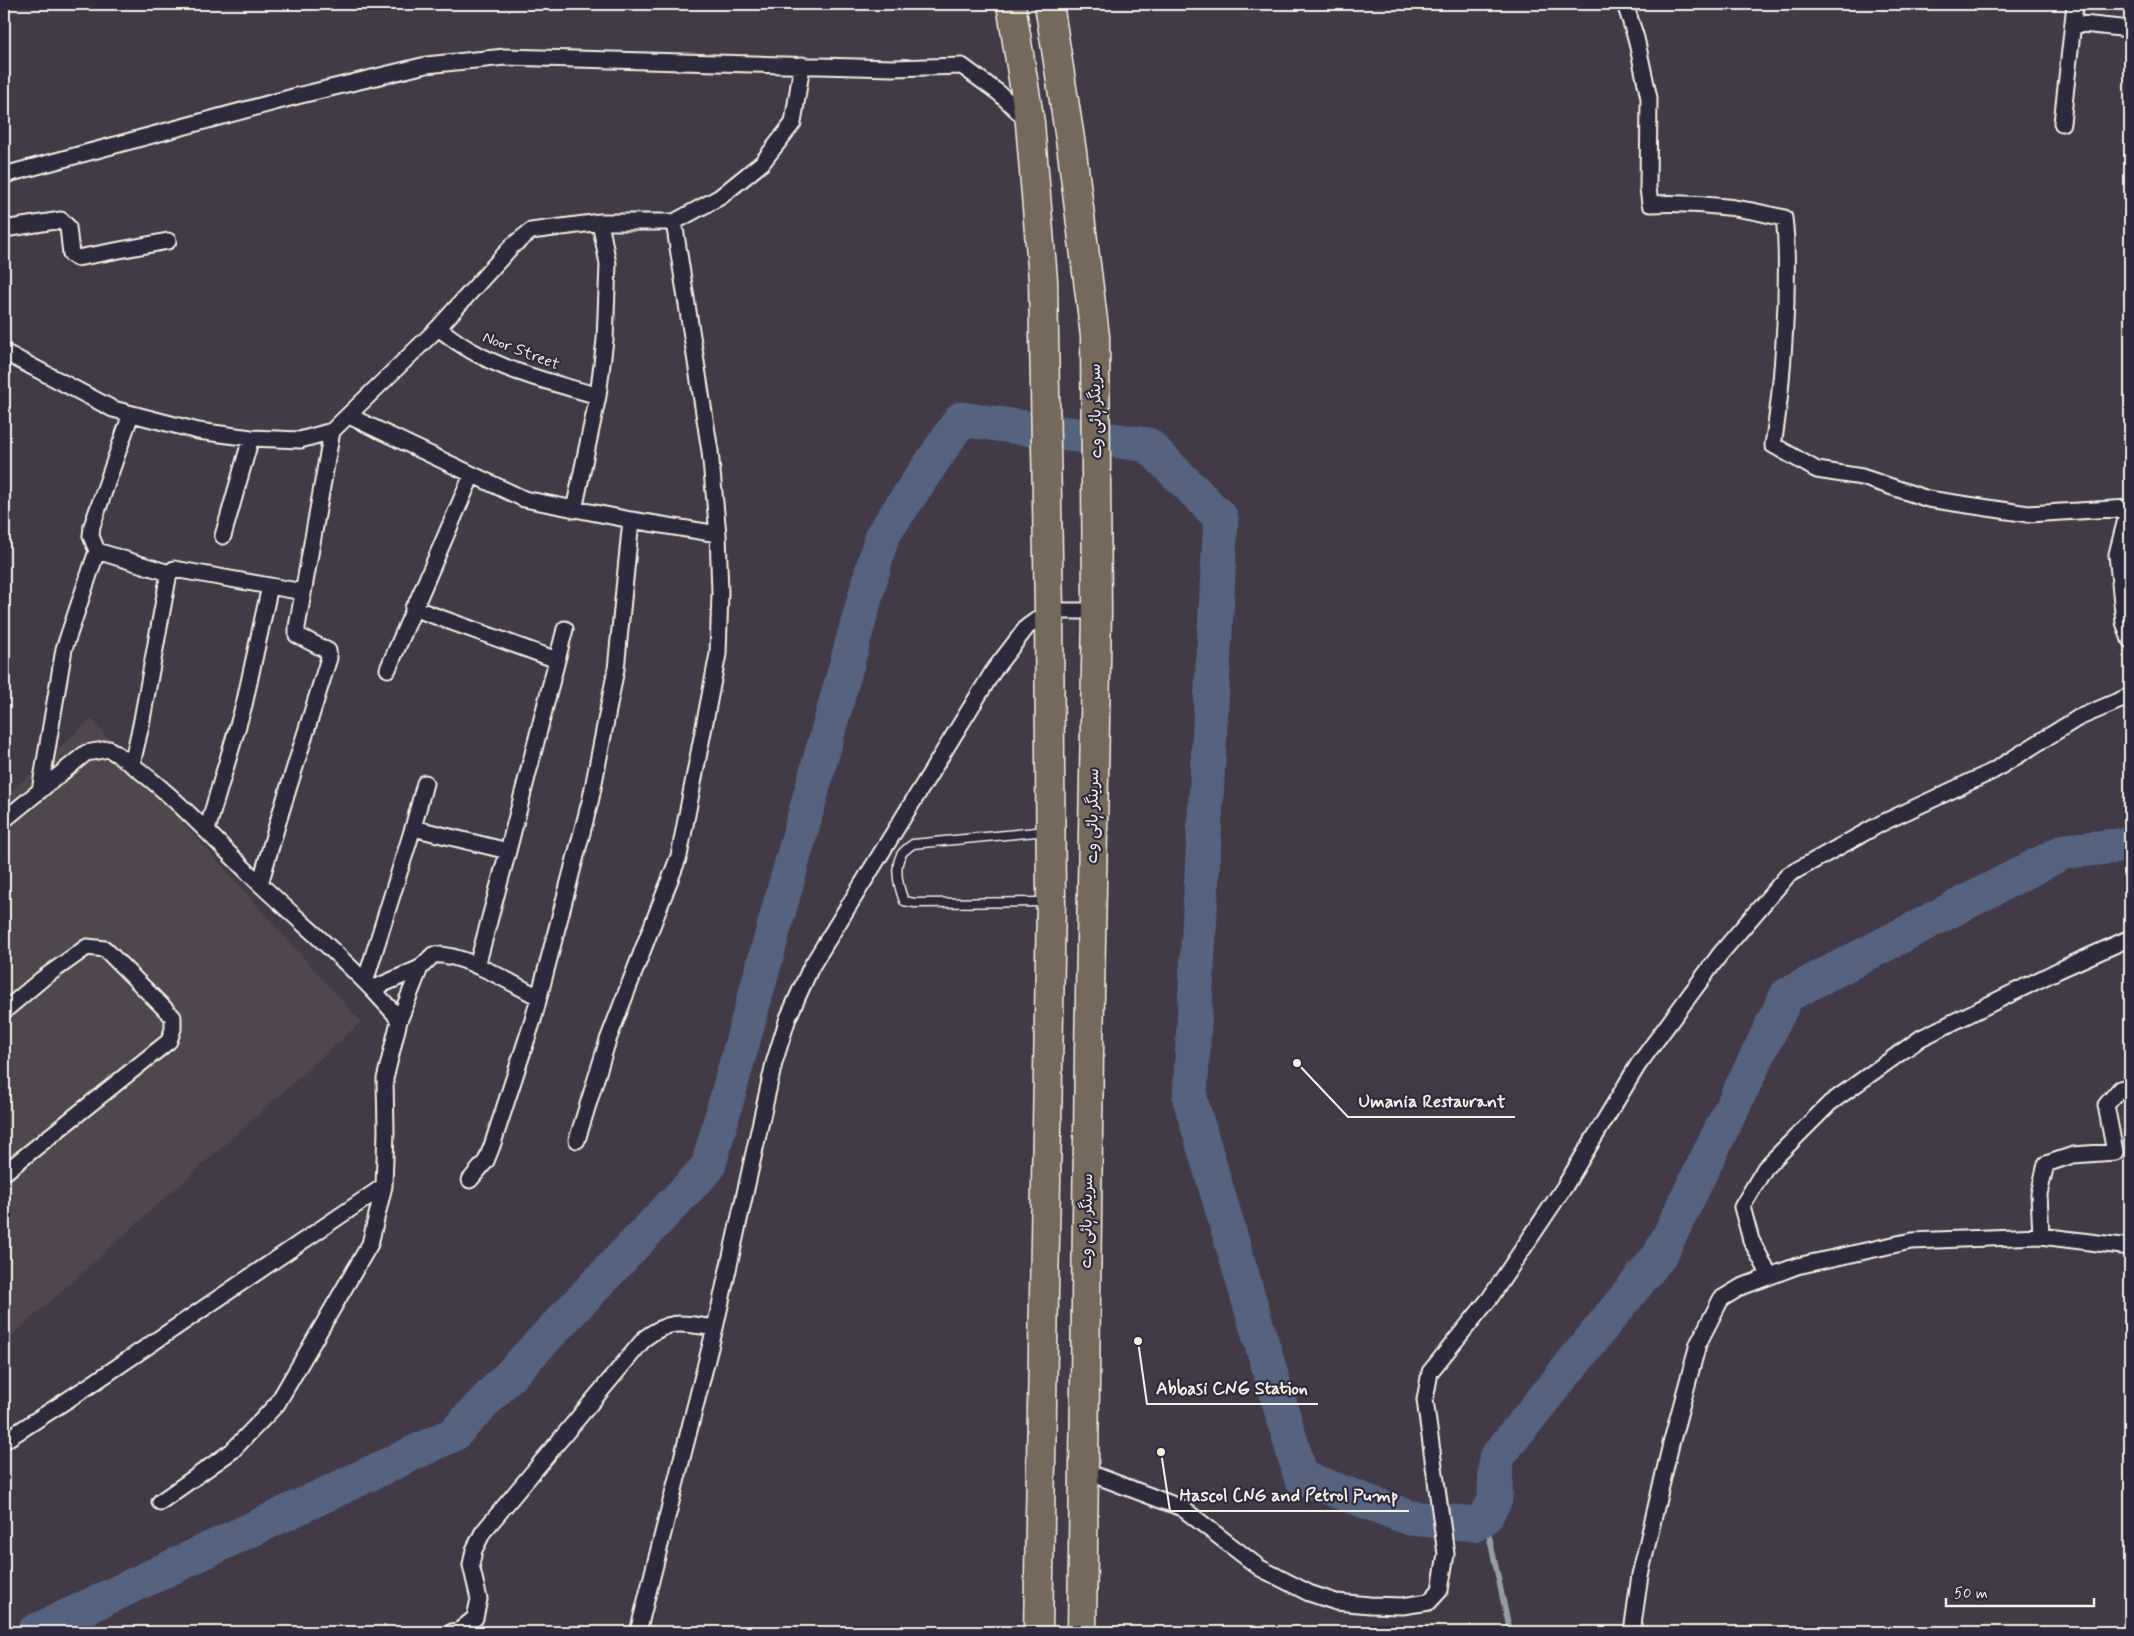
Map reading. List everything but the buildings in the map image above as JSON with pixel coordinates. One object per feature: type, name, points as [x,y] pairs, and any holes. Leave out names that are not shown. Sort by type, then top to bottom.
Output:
[{"type":"highway","points":[[1011,4],[1030,123],[1043,280],[1050,612],[1051,902],[1038,1632]]},
{"type":"highway","name":"سرینگر ہائی وے","points":[[1049,4],[1072,152],[1094,336],[1097,611],[1082,1632]]},
{"type":"street","points":[[1625,4],[1636,38],[1649,98],[1648,179],[1650,204],[1676,203],[1721,207],[1757,211],[1784,218],[1787,243],[1785,326],[1779,407],[1773,445],[1817,470],[1862,477],[1928,500],[2028,514],[2129,508],[2117,554],[2124,622],[2130,640]]},
{"type":"street","points":[[2062,123],[2075,4]]},
{"type":"street","points":[[2073,23],[2130,28]]},
{"type":"street","points":[[4,175],[297,96],[426,65],[506,57],[892,68],[962,66],[998,93],[1030,123]]},
{"type":"street","points":[[4,352],[113,409],[198,431],[252,438],[300,440],[332,431],[438,328],[512,246],[531,231],[600,222],[674,222],[720,197],[762,163],[793,123],[802,65]]},
{"type":"street","points":[[4,229],[60,220],[68,227],[71,254],[77,258],[168,241]]},
{"type":"street","points":[[574,510],[598,396],[605,340],[608,264],[600,222]]},
{"type":"street","points":[[577,1140],[608,1040],[679,856],[718,654],[720,593],[718,534],[710,451],[674,222]]},
{"type":"street","name":"Noor Street","points":[[438,328],[469,350],[490,361],[598,396]]},
{"type":"street","points":[[40,791],[64,649],[97,551],[91,536],[92,526],[131,414]]},
{"type":"street","points":[[348,416],[524,499],[574,510],[718,534]]},
{"type":"street","points":[[260,884],[329,658],[328,651],[297,635],[332,431]]},
{"type":"street","points":[[223,536],[252,438]]},
{"type":"street","points":[[388,669],[472,475]]},
{"type":"street","points":[[470,1180],[486,1160],[492,1146],[539,997],[591,798],[616,668],[631,520]]},
{"type":"street","points":[[97,551],[169,573],[174,570],[303,592]]},
{"type":"street","points":[[132,764],[169,573]]},
{"type":"street","points":[[207,830],[244,705],[270,586]]},
{"type":"street","points":[[413,608],[557,660]]},
{"type":"street","points":[[638,1632],[715,1328],[774,1063],[788,1018],[811,967],[994,670],[1027,627],[1050,612],[1097,611]]},
{"type":"street","points":[[477,966],[564,629]]},
{"type":"street","points":[[1084,1471],[1182,1508],[1260,1568],[1309,1593],[1336,1602],[1402,1606],[1429,1602],[1440,1590],[1446,1554],[1426,1400],[1430,1372],[1490,1298],[1565,1186],[1638,1065],[1721,953],[1788,875],[1882,823],[1993,770],[2078,718],[2130,696]]},
{"type":"street","points":[[4,820],[86,753],[99,749],[109,749],[132,764],[207,830],[260,884],[369,986],[400,1021]]},
{"type":"street","points":[[369,986],[425,783]]},
{"type":"street","points":[[413,828],[508,851]]},
{"type":"street","points":[[1770,1276],[1751,1240],[1742,1207],[1765,1168],[1830,1103],[1921,1038],[2059,970],[2130,938]]},
{"type":"street","points":[[4,1011],[42,979],[87,947],[105,950],[173,1017],[173,1029],[169,1041],[4,1173]]},
{"type":"street","points":[[160,1502],[232,1451],[277,1404],[370,1244],[384,1186],[385,1079],[400,1021],[420,968],[433,955],[441,954],[477,966],[539,997]]},
{"type":"street","points":[[369,986],[420,968]]},
{"type":"street","points":[[2041,1236],[2039,1194],[2046,1164],[2072,1156],[2115,1152],[2106,1105],[2120,1089],[2130,1086]]},
{"type":"street","points":[[4,1441],[92,1384],[384,1186]]},
{"type":"street","points":[[1632,1632],[1640,1575],[1671,1444],[1698,1344],[1721,1299],[1741,1287],[1797,1266],[1911,1241],[2041,1236],[2130,1247]]},
{"type":"street","points":[[452,1632],[460,1630],[475,1618],[478,1599],[471,1564],[474,1550],[483,1532],[645,1338],[659,1328],[677,1322],[715,1328]]},
{"type":"lane","points":[[1050,830],[913,844],[901,854],[898,862],[899,888],[904,901],[915,904],[1051,902]]},
{"type":"shaded area","points":[[91,719],[361,1022],[4,1343],[4,798]]},
{"type":"waterway","points":[[34,1632],[454,1434],[708,1167],[882,536],[961,419],[1148,445],[1221,518],[1190,1099],[1301,1477],[1410,1518],[1475,1524],[1485,1517],[1495,1499],[1496,1458],[1660,1255],[1787,995],[2065,851],[2130,845]]},
{"type":"waterway","points":[[1485,1517],[1510,1632]]},
{"type":"place","name":"Umania Restaurant","points":[[1297,1063]]},
{"type":"place","name":"Abbasi CNG Station","points":[[1138,1341]]},
{"type":"place","name":"Hascol CNG and Petrol Pump","points":[[1161,1452]]}]
